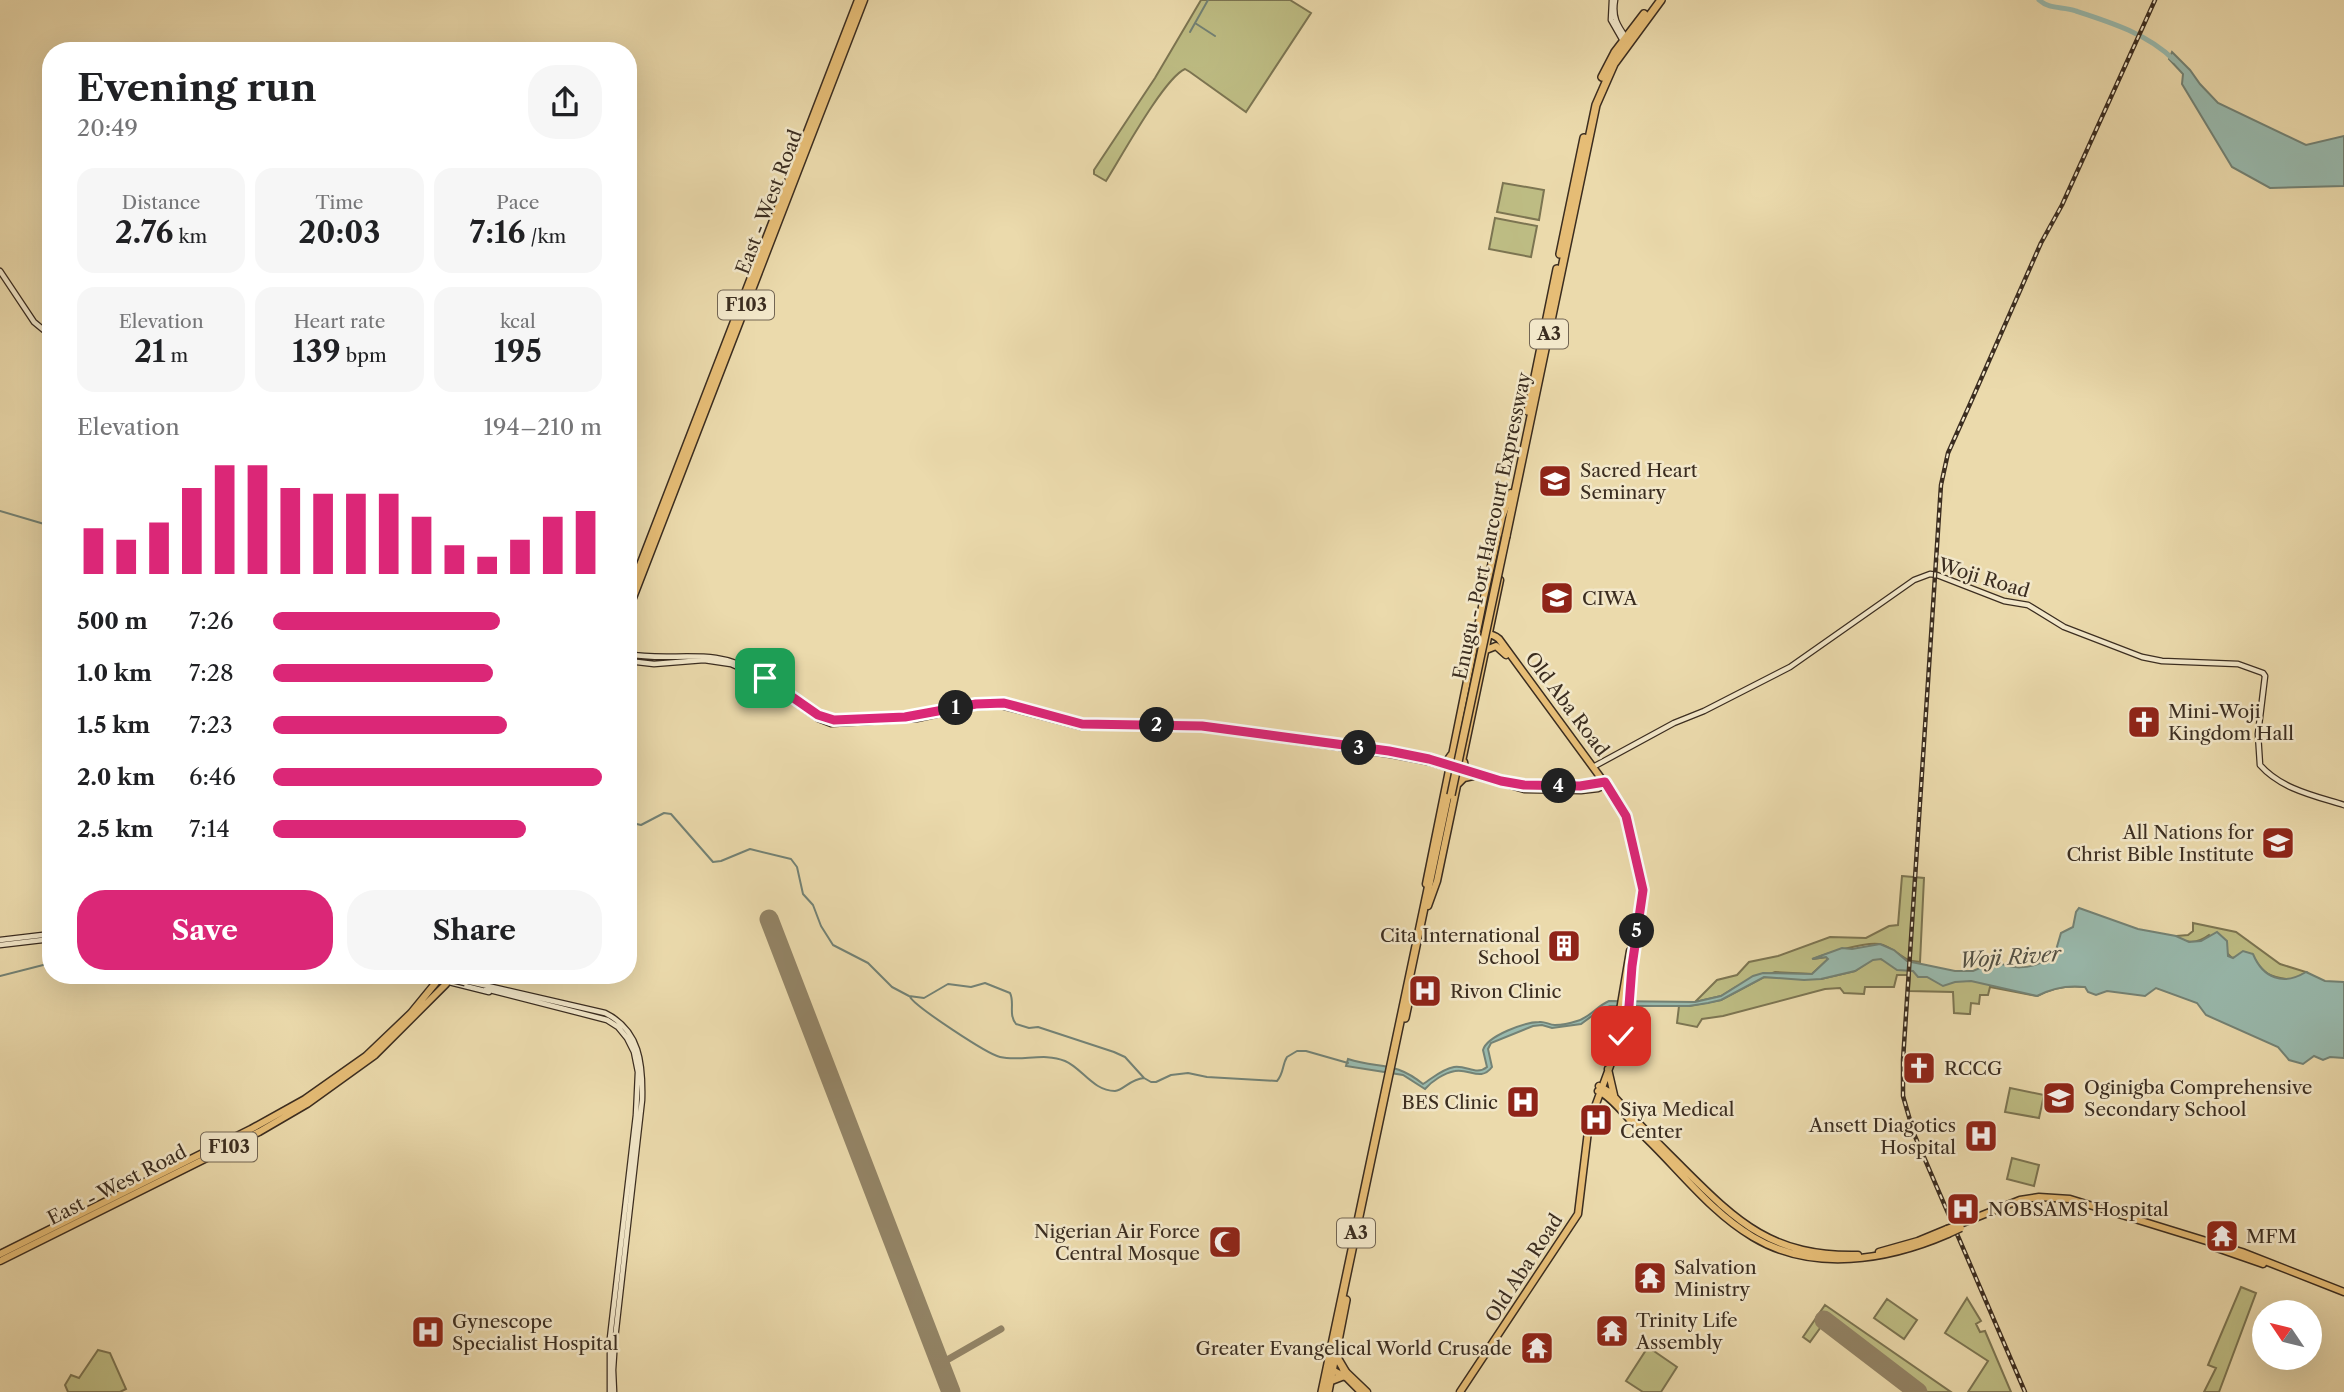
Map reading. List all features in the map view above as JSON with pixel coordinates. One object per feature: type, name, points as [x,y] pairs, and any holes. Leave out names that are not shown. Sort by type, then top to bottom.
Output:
[{"type":"highway","name":"Enugu - Port Harcourt Expressway","points":[[1504,535],[1538,387],[1593,116],[1604,82],[1626,42],[1655,0]]},
{"type":"highway","name":"Enugu - Port Harcourt Expressway","points":[[1391,1075],[1590,110],[1607,66],[1661,0]]},
{"type":"highway","name":"A3","points":[[1325,1392],[1330,1381],[1330,1366],[1335,1354],[1391,1075]]},
{"type":"highway","name":"A3","points":[[1325,1392],[1391,1075]]},
{"type":"highway","points":[[1330,1381],[1344,1373],[1335,1354]]},
{"type":"main road","name":"East - West Road","points":[[637,587],[858,0]]},
{"type":"main road","name":"East - West Road","points":[[637,573],[864,0]]},
{"type":"main road","points":[[1614,0],[1615,23],[1626,42]]},
{"type":"main road","points":[[0,271],[34,322],[42,329]]},
{"type":"main road","points":[[1427,903],[1427,877],[1502,517],[1511,493]]},
{"type":"main road","points":[[1427,903],[1437,881],[1464,755],[1513,517],[1511,509]]},
{"type":"main road","name":"Woji Road","points":[[1592,767],[1674,723],[1704,711],[1790,667],[1914,580],[1932,574],[2004,601],[2029,605],[2064,627],[2135,655],[2162,661],[2238,664],[2263,673],[2265,676],[2258,734],[2260,765],[2285,784],[2344,804]]},
{"type":"main road","points":[[1493,616],[1499,639]]},
{"type":"main road","points":[[1476,638],[1489,634]]},
{"type":"main road","name":"Old Aba Road","points":[[1458,1392],[1576,1219],[1580,1204],[1587,1128],[1617,1028],[1620,1007],[1626,995],[1639,882],[1623,817],[1604,784],[1499,639],[1489,634]]},
{"type":"main road","name":"Old Aba Road","points":[[1486,650],[1493,645],[1500,649],[1592,767]]},
{"type":"main road","points":[[637,655],[699,656],[738,663],[765,678],[818,715],[834,720],[905,717],[982,703],[1008,704],[1081,727],[1207,729],[1391,755],[1450,767]]},
{"type":"main road","points":[[637,662],[654,664],[704,660],[734,665],[764,681],[818,719],[831,724],[917,719],[983,706],[1007,707],[1082,724],[1202,726],[1389,751],[1438,761],[1460,771],[1524,790],[1581,791],[1604,784]]},
{"type":"main road","points":[[1470,670],[1477,675],[1483,664]]},
{"type":"main road","points":[[1438,761],[1448,760],[1454,747]]},
{"type":"main road","points":[[1464,755],[1465,768],[1473,774]]},
{"type":"main road","points":[[1457,786],[1464,778],[1473,774]]},
{"type":"main road","points":[[0,942],[42,937]]},
{"type":"main road","name":"East - West Road","points":[[0,1254],[251,1129],[311,1095],[366,1056],[411,1013],[434,984]]},
{"type":"main road","name":"East - West Road","points":[[0,1261],[259,1132],[307,1104],[375,1055],[445,984]]},
{"type":"main road","points":[[468,984],[531,1002],[547,1002]]},
{"type":"main road","points":[[481,984],[601,1017],[613,1023],[627,1038],[636,1059],[636,1115],[610,1338],[612,1392]]},
{"type":"main road","name":"Old Aba Road","points":[[1458,1392],[1572,1219],[1578,1199],[1584,1127],[1624,1028],[1629,1006],[1626,995]]},
{"type":"main road","points":[[1608,1069],[1612,1098]]},
{"type":"main road","points":[[1599,1088],[1612,1098],[1637,1129],[1728,1219],[1753,1237],[1775,1248],[1825,1258],[1866,1259],[1898,1252],[2024,1203],[2051,1201],[2067,1203],[2272,1266],[2344,1294]]},
{"type":"main road","points":[[1597,1099],[1612,1098]]},
{"type":"main road","points":[[1330,1366],[1344,1373],[1367,1392]]},
{"type":"main road","points":[[1344,1373],[1361,1392]]},
{"type":"shaded area","points":[[1201,0],[1290,0],[1311,13],[1246,112],[1185,69],[1176,75],[1154,103],[1106,181],[1094,174],[1094,170],[1155,78]]},
{"type":"shaded area","points":[[1503,183],[1544,190],[1539,220],[1497,212]]},
{"type":"shaded area","points":[[1495,218],[1537,226],[1531,257],[1489,249]]},
{"type":"shaded area","points":[[1902,876],[1924,878],[1920,962],[1908,960],[1879,944],[1864,945],[1813,959],[1828,959],[1812,974],[1775,972],[1736,987],[1721,996],[1695,1002],[1717,980],[1737,975],[1749,962],[1778,956],[1830,937],[1866,938],[1889,926],[1898,925]]},
{"type":"shaded area","points":[[2193,923],[2236,932],[2280,964],[2306,972],[2293,980],[2279,978],[2264,971],[2252,954],[2232,958],[2209,935],[2192,942],[2176,936],[2188,935],[2193,931]]},
{"type":"shaded area","points":[[1873,959],[1953,980],[2053,980],[2085,987],[2060,988],[2037,996],[1990,987],[1988,995],[1980,995],[1979,1004],[1971,1003],[1968,1014],[1954,1013],[1953,992],[1909,991],[1910,975],[1897,975],[1894,987],[1865,987],[1864,994],[1844,993],[1840,988],[1825,989],[1702,1019],[1697,1027],[1677,1023],[1679,1006],[1721,1000],[1764,977],[1821,979],[1855,971]]},
{"type":"shaded area","points":[[2010,1088],[2044,1095],[2039,1118],[2005,1112]]},
{"type":"shaded area","points":[[2012,1158],[2039,1165],[2034,1186],[2007,1179]]},
{"type":"shaded area","points":[[2241,1287],[2256,1293],[2219,1392],[2204,1392],[2216,1368],[2208,1365]]},
{"type":"shaded area","points":[[1967,1298],[1981,1321],[1976,1324],[1980,1332],[1985,1331],[2011,1392],[1968,1392],[1988,1361],[1945,1333]]},
{"type":"shaded area","points":[[1887,1299],[1917,1320],[1904,1339],[1874,1318]]},
{"type":"shaded area","points":[[1825,1305],[1951,1392],[1926,1392],[1826,1315],[1810,1342],[1803,1337]]},
{"type":"shaded area","points":[[1648,1347],[1677,1367],[1661,1392],[1643,1392],[1626,1381]]},
{"type":"shaded area","points":[[98,1350],[110,1353],[126,1389],[120,1392],[68,1392],[65,1385],[71,1375],[79,1378]]},
{"type":"water","points":[[2172,52],[2218,103],[2306,145],[2344,136],[2344,186],[2270,188],[2232,167],[2182,84],[2183,74],[2169,59]]},
{"type":"water","points":[[2079,908],[2138,929],[2176,936],[2189,942],[2201,941],[2217,932],[2227,941],[2228,956],[2233,958],[2243,951],[2253,954],[2262,969],[2275,977],[2289,978],[2306,972],[2325,981],[2344,982],[2344,1058],[2330,1057],[2323,1060],[2314,1056],[2303,1064],[2289,1060],[2278,1047],[2206,1015],[2197,1003],[2156,988],[2145,996],[2107,991],[2096,995],[2088,992],[2085,987],[2072,986],[2037,996],[1971,981],[1943,986],[1927,977],[1918,977],[1913,971],[1897,970],[1881,959],[1873,960],[1855,971],[1821,979],[1764,977],[1721,1000],[1708,1003],[1689,1006],[1610,1006],[1581,1024],[1552,1028],[1533,1026],[1491,1043],[1488,1049],[1492,1067],[1484,1074],[1451,1072],[1425,1089],[1403,1075],[1346,1066],[1348,1059],[1387,1067],[1404,1072],[1423,1084],[1454,1067],[1479,1071],[1487,1067],[1483,1050],[1486,1045],[1516,1027],[1539,1022],[1555,1025],[1575,1022],[1609,1001],[1695,1002],[1721,996],[1753,976],[1763,973],[1812,974],[1828,959],[1812,959],[1842,948],[1880,944],[1894,950],[1907,961],[1955,971],[1973,971],[1996,961],[2014,967],[2032,966],[2044,961],[2045,955],[2056,950],[2061,933],[2073,927]]},
{"type":"waterway","points":[[1190,32],[1208,0]]},
{"type":"waterway","points":[[2039,0],[2128,30],[2152,43],[2174,60]]},
{"type":"waterway","points":[[1195,23],[1215,36]]},
{"type":"waterway","points":[[0,511],[42,523]]},
{"type":"waterway","points":[[637,824],[641,825],[664,813],[671,814],[713,862],[750,849],[791,859],[797,867],[803,894],[813,905],[821,926],[833,945],[868,963],[892,987],[909,996],[924,998],[948,984],[971,987],[985,983],[1010,993],[1012,1016],[1016,1024],[1029,1028],[1038,1027],[1114,1052],[1125,1057],[1151,1082],[1188,1073],[1207,1077],[1277,1081],[1287,1057],[1297,1051],[1348,1063]]},
{"type":"waterway","points":[[0,976],[42,965]]},
{"type":"waterway","points":[[910,997],[952,1030],[1000,1057],[1057,1058],[1071,1064],[1107,1090],[1115,1091],[1144,1078]]},
{"type":"taxiway","points":[[940,1364],[1001,1329]]},
{"type":"runway","points":[[769,919],[951,1392]]},
{"type":"runway","points":[[1824,1320],[1918,1392]]},
{"type":"railway","points":[[2025,1392],[1914,1134],[1903,1096],[1903,1060],[1941,485],[1948,453],[2041,243],[2062,205],[2155,0]]},
{"type":"place","name":"Sacred Heart Seminary","points":[[1555,481]]},
{"type":"place","name":"CIWA","points":[[1557,598]]},
{"type":"place","name":"Mini-Woji Kingdom Hall","points":[[2144,722]]},
{"type":"place","name":"All Nations for Christ Bible Institute","points":[[2278,843]]},
{"type":"place","name":"Cita International School","points":[[1564,946]]},
{"type":"place","name":"Rivon Clinic","points":[[1425,991]]},
{"type":"place","name":"RCCG","points":[[1919,1068]]},
{"type":"place","name":"Oginigba Comprehensive Secondary School","points":[[2059,1098]]},
{"type":"place","name":"BES Clinic","points":[[1523,1102]]},
{"type":"place","name":"Siya Medical Center","points":[[1596,1120]]},
{"type":"place","name":"Ansett Diagotics Hospital","points":[[1981,1136]]},
{"type":"place","name":"NOBSAMS Hospital","points":[[1963,1209]]},
{"type":"place","name":"MFM","points":[[2222,1236]]},
{"type":"place","name":"Nigerian Air Force Central Mosque","points":[[1225,1242]]},
{"type":"place","name":"Salvation Ministry","points":[[1650,1278]]},
{"type":"place","name":"Trinity Life Assembly","points":[[1612,1331]]},
{"type":"place","name":"Gynescope Specialist Hospital","points":[[428,1332]]},
{"type":"place","name":"Greater Evangelical World Crusade","points":[[1537,1348]]},
{"type":"route","points":[[765,678],[818,715],[834,720],[917,716],[976,704],[1004,703],[1082,724],[1202,726],[1389,751],[1429,759],[1501,781],[1539,787],[1596,785],[1605,782],[1629,823],[1643,890],[1629,1006],[1621,1036]]},
{"type":"water label","name":"Woji River","points":[[2010,957]]}]
